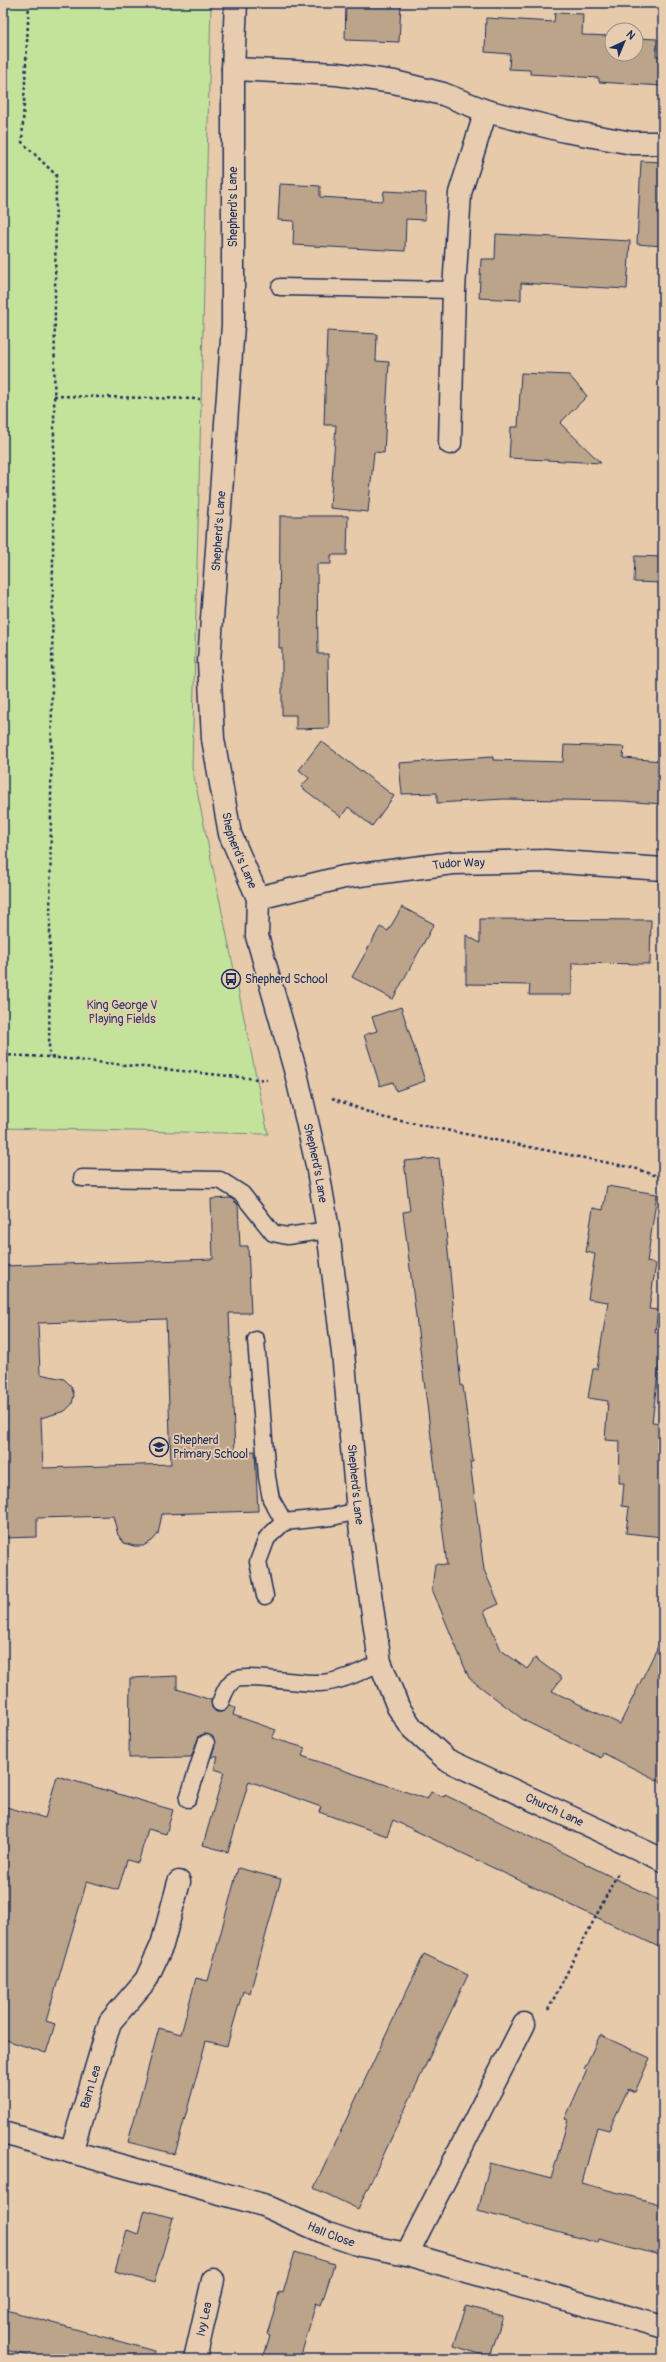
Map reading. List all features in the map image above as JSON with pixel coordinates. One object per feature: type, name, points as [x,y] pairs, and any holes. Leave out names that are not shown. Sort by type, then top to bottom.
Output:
[{"type":"street","name":"Shepherd's Lane","points":[[236,3],[233,69],[233,325],[209,661],[213,739],[230,834],[258,898],[258,936],[296,1073],[317,1165],[328,1230],[343,1353],[358,1511],[380,1662],[398,1706],[412,1728],[447,1760]]},
{"type":"street","points":[[233,69],[337,74],[394,82],[443,94],[486,111],[565,131],[632,143],[663,143]]},
{"type":"street","points":[[450,443],[454,290],[460,193],[486,111]]},
{"type":"street","name":"Tudor Way","points":[[258,898],[344,877],[453,863],[546,861],[663,869]]},
{"type":"street","name":"Church Lane","points":[[447,1760],[663,1860]]},
{"type":"street","name":"Barn Lea","points":[[71,2152],[110,2022],[146,1980],[162,1945],[179,1882]]},
{"type":"street","points":[[407,2254],[524,2024]]},
{"type":"street","name":"Hall Close","points":[[3,2133],[263,2204],[328,2234],[360,2245],[407,2254],[663,2327]]},
{"type":"street","name":"Ivy Lea","points":[[194,2359],[213,2280]]},
{"type":"lane","points":[[280,287],[454,290]]},
{"type":"lane","points":[[82,1178],[220,1180],[242,1194],[273,1233],[287,1236],[328,1230]]},
{"type":"lane","points":[[256,1340],[267,1477],[271,1499],[284,1522]]},
{"type":"lane","points":[[265,1596],[258,1562],[267,1538],[284,1522],[332,1517],[358,1511]]},
{"type":"lane","points":[[220,1703],[228,1686],[234,1680],[242,1677],[282,1682],[321,1683],[357,1674],[380,1662]]},
{"type":"lane","points":[[188,1799],[206,1743]]},
{"type":"path","points":[[29,3],[22,142],[56,175],[49,1057]]},
{"type":"path","points":[[54,396],[228,400]]},
{"type":"path","points":[[3,1055],[49,1057],[264,1080],[270,1079]]},
{"type":"path","points":[[328,1097],[381,1117],[634,1168],[663,1178]]},
{"type":"path","points":[[524,2024],[550,2009],[632,1845]]},
{"type":"green space","name":"King George V Playing Fields","points":[[3,3],[211,3],[192,767],[268,1134],[3,1128]]},
{"type":"building","points":[[346,3],[401,3],[399,42],[345,40]]},
{"type":"building","points":[[555,13],[583,14],[582,35],[604,36],[604,62],[644,62],[644,38],[657,39],[656,56],[663,56],[663,86],[599,82],[599,78],[530,74],[530,70],[509,69],[510,54],[485,52],[486,18],[554,22]]},
{"type":"building","points":[[641,161],[663,162],[663,246],[637,244]]},
{"type":"building","points":[[280,184],[320,186],[320,197],[383,201],[384,191],[426,193],[425,220],[406,219],[405,251],[293,245],[294,221],[278,220]]},
{"type":"building","points":[[496,234],[630,241],[627,289],[521,283],[521,300],[479,298],[481,259],[495,259]]},
{"type":"building","points":[[327,331],[377,334],[376,361],[389,362],[384,453],[374,452],[368,512],[330,508],[336,425],[324,425]]},
{"type":"building","points":[[521,373],[569,375],[587,396],[560,423],[601,463],[509,458],[511,427],[518,427]]},
{"type":"building","points":[[280,516],[348,516],[347,555],[331,555],[331,564],[317,564],[318,654],[328,654],[329,728],[296,729],[296,715],[282,715],[282,648],[279,648]]},
{"type":"building","points":[[635,556],[663,557],[663,583],[634,582]]},
{"type":"building","points":[[321,741],[394,796],[372,826],[348,807],[341,817],[301,787],[309,778],[299,770]]},
{"type":"building","points":[[564,745],[624,747],[623,758],[663,761],[663,804],[622,801],[504,799],[437,803],[437,793],[402,794],[399,763],[493,757],[493,760],[563,762]]},
{"type":"building","points":[[402,907],[434,924],[393,999],[352,977],[380,927],[388,931]]},
{"type":"building","points":[[480,919],[651,920],[650,964],[572,963],[572,995],[529,995],[530,985],[466,984],[466,935],[480,943]]},
{"type":"building","points":[[401,1007],[425,1081],[396,1091],[393,1082],[380,1086],[364,1035],[377,1031],[372,1017]]},
{"type":"building","points":[[439,1158],[461,1386],[463,1386],[473,1462],[470,1462],[484,1570],[499,1604],[484,1611],[501,1650],[527,1669],[535,1658],[562,1678],[552,1691],[620,1724],[663,1636],[663,1783],[603,1753],[601,1758],[525,1721],[469,1678],[432,1589],[435,1564],[447,1565],[403,1212],[410,1211],[404,1161]]},
{"type":"building","points":[[607,1186],[657,1194],[647,1262],[656,1264],[649,1309],[658,1310],[655,1332],[663,1333],[652,1422],[663,1423],[663,1537],[626,1533],[629,1507],[622,1506],[624,1483],[619,1483],[620,1441],[605,1440],[608,1401],[588,1398],[593,1369],[597,1369],[608,1302],[588,1299],[595,1254],[586,1252],[593,1208],[603,1210]]},
{"type":"building","points":[[231,1198],[238,1205],[240,1246],[248,1246],[251,1313],[229,1313],[235,1452],[255,1451],[258,1511],[162,1514],[158,1534],[152,1541],[143,1546],[134,1546],[124,1543],[118,1535],[113,1516],[37,1518],[37,1537],[3,1538],[3,1266],[213,1259],[211,1199]],"holes":[[[166,1319],[171,1464],[43,1468],[41,1418],[65,1411],[72,1404],[74,1395],[71,1386],[64,1379],[40,1374],[38,1323]]]},
{"type":"building","points":[[177,1676],[177,1689],[211,1700],[212,1708],[216,1712],[222,1712],[229,1706],[235,1708],[233,1715],[276,1730],[272,1738],[305,1748],[302,1756],[427,1799],[431,1792],[444,1797],[445,1795],[663,1902],[663,1949],[393,1820],[387,1836],[319,1812],[321,1807],[249,1781],[228,1852],[203,1845],[224,1772],[214,1769],[218,1757],[211,1757],[215,1746],[213,1737],[204,1734],[199,1736],[191,1757],[129,1758],[130,1678]]},
{"type":"building","points":[[57,1776],[173,1810],[166,1834],[148,1829],[138,1863],[127,1860],[118,1890],[87,1881],[46,2021],[55,2024],[46,2053],[3,2039],[3,1806],[45,1818]]},
{"type":"building","points":[[238,1868],[281,1879],[250,1993],[243,1991],[227,2046],[206,2041],[175,2154],[128,2142],[159,2028],[181,2034],[196,1978],[208,1981]]},
{"type":"building","points":[[424,1954],[468,1975],[358,2209],[314,2188]]},
{"type":"building","points":[[600,2035],[650,2058],[635,2092],[628,2089],[609,2130],[597,2127],[582,2183],[663,2205],[663,2256],[599,2239],[598,2243],[478,2211],[490,2163],[551,2179],[568,2120],[565,2119],[587,2070],[584,2069]]},
{"type":"building","points":[[145,2210],[173,2218],[154,2283],[115,2271],[127,2230],[138,2234]]},
{"type":"building","points":[[295,2252],[334,2264],[321,2305],[316,2303],[300,2359],[263,2359],[270,2335],[267,2334],[279,2292],[283,2293]]},
{"type":"building","points":[[466,2306],[503,2316],[490,2357],[454,2346]]},
{"type":"building","points":[[3,2309],[154,2351],[153,2359],[39,2359],[3,2349]]},
{"type":"place","name":"Shepherd School","points":[[231,979]]},
{"type":"place","name":"Shepherd Primary School","points":[[159,1447]]}]
